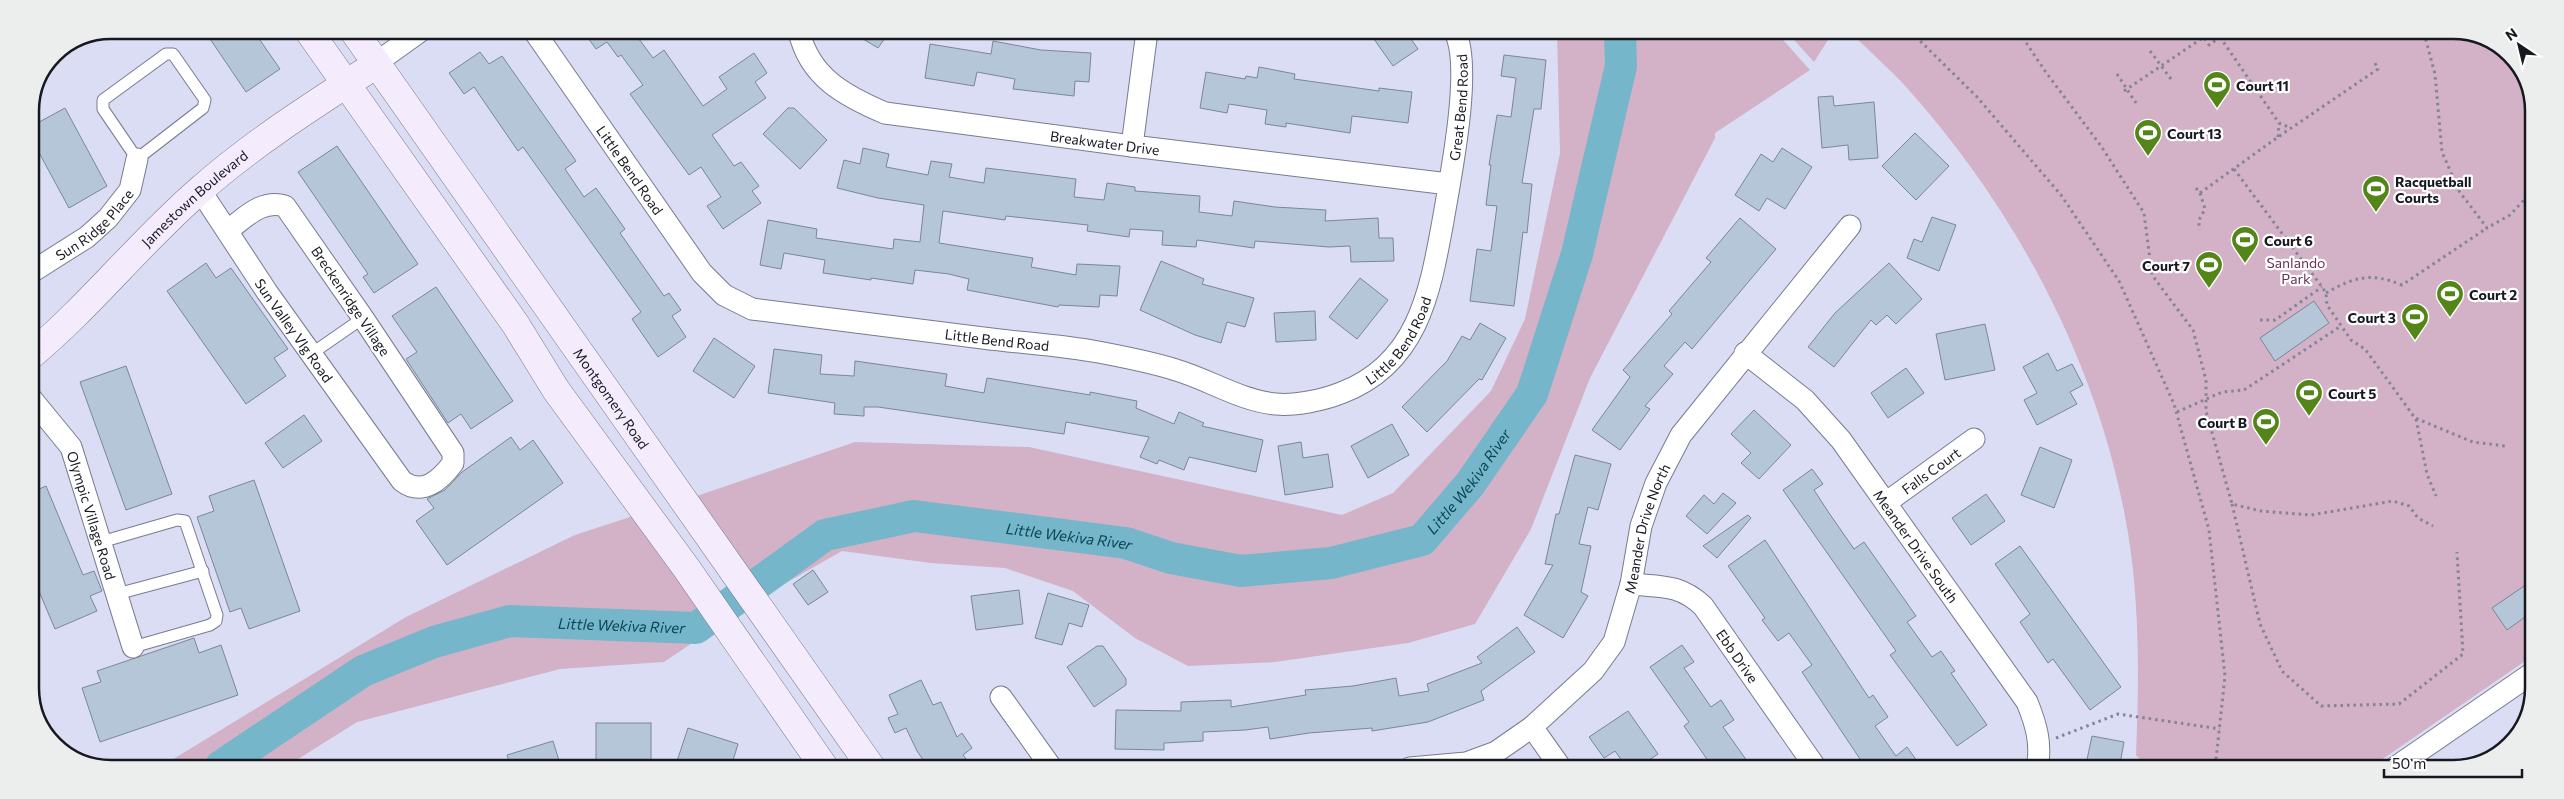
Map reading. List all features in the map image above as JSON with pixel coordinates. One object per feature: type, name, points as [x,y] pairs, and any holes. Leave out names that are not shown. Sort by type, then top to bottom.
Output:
[{"type":"main road","points":[[315,39],[516,325],[556,390],[687,569],[819,760]]},
{"type":"main road","name":"Montgomery Road","points":[[359,39],[866,760]]},
{"type":"main road","name":"Jamestown Boulevard","points":[[39,348],[67,325],[200,190],[240,157],[376,63]]},
{"type":"street","points":[[376,63],[409,39]]},
{"type":"street","name":"Little Bend Road","points":[[540,39],[702,273],[724,295],[752,309],[1097,352],[1177,370],[1247,398],[1278,404],[1307,401],[1342,393],[1372,376],[1399,354],[1419,320],[1432,281],[1449,184]]},
{"type":"street","name":"Breakwater Drive","points":[[801,39],[803,49],[823,77],[848,98],[885,113],[1132,146],[1449,184]]},
{"type":"street","points":[[1132,146],[1146,39]]},
{"type":"street","name":"Great Bend Road","points":[[1449,184],[1463,78],[1459,39]]},
{"type":"street","name":"Sun Ridge Place","points":[[39,267],[87,237],[108,218],[130,190],[137,158]]},
{"type":"street","name":"Sun Valley Vlg Road","points":[[200,190],[311,354],[391,467],[411,488],[420,488],[445,474],[453,464],[453,454]]},
{"type":"street","name":"Breckenridge Village","points":[[227,232],[260,206],[274,203],[285,206],[363,318],[453,454]]},
{"type":"street","name":"Meander Drive North","points":[[1474,760],[1496,752],[1532,727],[1593,671],[1614,642],[1632,584],[1641,526],[1656,483],[1681,435],[1745,353],[1850,226]]},
{"type":"street","name":"Meander Drive South","points":[[1745,353],[1805,400],[1841,440],[1886,502],[2027,702],[2036,725],[2039,745],[2038,760]]},
{"type":"street","name":"Olympic Village Road","points":[[39,422],[71,447],[133,647]]},
{"type":"street","name":"Falls Court","points":[[1886,502],[1974,439]]},
{"type":"street","name":"Ebb Drive","points":[[1632,584],[1675,588],[1689,594],[1702,606],[1810,760]]},
{"type":"street","points":[[2405,760],[2525,678]]},
{"type":"street","points":[[1001,697],[1046,760]]},
{"type":"street","points":[[1532,727],[1555,760]]},
{"type":"lane","points":[[166,54],[173,54],[205,100],[203,108],[137,158],[103,109],[103,100],[166,54]]},
{"type":"lane","points":[[311,354],[363,318]]},
{"type":"lane","points":[[101,542],[177,520],[185,521],[217,615],[216,621],[210,625],[133,647]]},
{"type":"lane","points":[[116,594],[203,572]]},
{"type":"path","points":[[1918,39],[1977,97],[2061,196],[2119,281],[2176,412],[2209,530],[2225,676],[2216,760]]},
{"type":"path","points":[[2024,39],[2101,146],[2144,213],[2152,275],[2193,330],[2206,380],[2206,411],[2232,504],[2260,624],[2282,671],[2321,706],[2399,704],[2463,654],[2457,552]]},
{"type":"path","points":[[2125,90],[2201,39]]},
{"type":"path","points":[[2205,39],[2209,45],[2217,39]]},
{"type":"path","points":[[2221,39],[2279,123],[2291,128]]},
{"type":"path","points":[[2426,39],[2435,74],[2442,152],[2459,191],[2487,228]]},
{"type":"path","points":[[2150,51],[2171,79]]},
{"type":"path","points":[[2200,193],[2278,136],[2378,69],[2375,63]]},
{"type":"path","points":[[2116,74],[2125,90],[2136,103]]},
{"type":"path","points":[[2340,86],[2345,92]]},
{"type":"path","points":[[2278,136],[2279,123]]},
{"type":"path","points":[[2234,169],[2322,287],[2326,293],[2327,304],[2351,340],[2365,349],[2416,418],[2427,474],[2436,496]]},
{"type":"path","points":[[2196,188],[2200,193],[2205,209],[2199,220],[2199,230]]},
{"type":"path","points":[[2326,293],[2348,280],[2364,277],[2402,284],[2510,215],[2525,199]]},
{"type":"path","points":[[2260,320],[2275,320],[2322,287]]},
{"type":"path","points":[[2176,412],[2222,392],[2244,390],[2329,331],[2341,326]]},
{"type":"path","points":[[2416,418],[2473,442],[2505,446]]},
{"type":"path","points":[[2232,504],[2260,511],[2311,515],[2393,501],[2409,506],[2418,518],[2433,526]]},
{"type":"path","points":[[2039,745],[2118,714],[2220,728]]},
{"type":"green space","points":[[1557,39],[1782,39],[1810,70],[1715,133],[1715,138],[1590,378],[1531,529],[1475,624],[1408,643],[1275,662],[1188,666],[1135,638],[1073,591],[1005,568],[931,563],[842,551],[763,596],[694,497],[855,442],[1029,447],[1342,515],[1393,493],[1491,391],[1525,319],[1560,153]]},
{"type":"green space","points":[[1793,39],[1829,39],[1814,62]]},
{"type":"green space","name":"Sanlando Park","points":[[1857,39],[2463,39],[2485,46],[2494,52],[2494,70],[2512,70],[2520,83],[2525,106],[2525,661],[2381,760],[2140,760],[2136,755],[2138,644],[2132,561],[2115,472],[2098,412],[2076,353],[2049,296],[2019,240],[1985,187],[1948,137],[1908,89]]},
{"type":"green space","points":[[636,515],[716,627],[664,662],[560,669],[357,722],[297,760],[172,760],[406,617],[575,535]]},
{"type":"building","points":[[210,39],[259,39],[280,69],[246,92]]},
{"type":"building","points":[[589,39],[639,39],[653,58],[664,50],[703,106],[727,89],[719,77],[754,53],[767,73],[755,82],[766,98],[712,135],[734,166],[741,162],[759,186],[752,191],[761,203],[723,229],[707,206],[721,197],[701,167],[689,175],[630,94],[643,85],[621,55],[618,57],[607,42],[596,49]]},
{"type":"building","points":[[863,39],[884,39],[878,48]]},
{"type":"building","points":[[1374,39],[1411,39],[1418,49],[1393,66]]},
{"type":"building","points":[[993,41],[1041,50],[1091,53],[1089,82],[1075,81],[1074,96],[1013,89],[1015,79],[977,72],[974,86],[925,78],[930,44],[991,54]]},
{"type":"building","points":[[480,52],[489,64],[502,56],[576,161],[565,169],[584,197],[596,188],[625,229],[620,233],[664,296],[669,293],[681,310],[672,316],[686,337],[658,357],[632,319],[641,312],[523,147],[518,151],[474,87],[464,94],[449,73]]},
{"type":"building","points":[[1504,55],[1546,60],[1541,109],[1534,109],[1522,183],[1532,184],[1527,233],[1523,232],[1514,306],[1470,301],[1477,249],[1491,251],[1497,206],[1486,205],[1491,165],[1489,165],[1497,115],[1511,117],[1516,78],[1501,76]]},
{"type":"building","points":[[1259,67],[1295,74],[1294,79],[1379,91],[1379,88],[1412,92],[1408,123],[1352,116],[1350,133],[1286,123],[1286,127],[1265,124],[1267,110],[1229,104],[1227,113],[1200,108],[1206,72],[1245,79],[1246,76],[1257,78]]},
{"type":"building","points":[[1833,96],[1834,106],[1874,102],[1878,158],[1849,160],[1848,145],[1822,148],[1818,97]]},
{"type":"building","points":[[65,108],[107,186],[69,208],[39,153],[39,122]]},
{"type":"building","points":[[788,108],[794,108],[827,140],[800,169],[763,134]]},
{"type":"building","points":[[1915,133],[1949,166],[1916,200],[1882,166]]},
{"type":"building","points":[[337,146],[418,264],[374,293],[363,277],[368,274],[298,172]]},
{"type":"building","points":[[863,148],[889,154],[886,167],[928,175],[931,161],[952,164],[949,177],[984,183],[986,168],[1076,179],[1074,197],[1104,200],[1107,183],[1135,187],[1135,191],[1200,196],[1199,212],[1232,216],[1234,201],[1275,207],[1326,210],[1325,221],[1378,218],[1379,238],[1393,238],[1394,261],[1351,262],[1350,246],[1329,247],[1255,241],[1254,248],[1197,240],[1196,247],[1162,245],[1163,231],[1130,229],[1129,237],[1087,231],[1088,225],[1006,216],[1005,220],[943,211],[939,243],[1033,258],[1031,267],[1076,275],[1077,264],[1120,266],[1117,296],[1100,295],[1099,307],[1059,305],[1058,307],[967,290],[969,279],[949,274],[915,270],[913,284],[871,278],[871,280],[823,273],[825,260],[784,253],[781,269],[760,265],[768,220],[817,229],[816,238],[893,249],[894,239],[920,242],[924,205],[878,198],[837,188],[844,160],[860,164]]},
{"type":"building","points":[[1782,148],[1812,167],[1785,209],[1767,198],[1759,211],[1735,195],[1761,154],[1773,162]]},
{"type":"building","points":[[1932,217],[1956,225],[1939,271],[1907,258],[1914,239],[1922,242]]},
{"type":"building","points":[[1740,218],[1776,249],[1692,349],[1685,342],[1664,366],[1673,374],[1645,406],[1650,409],[1620,450],[1592,430],[1630,377],[1623,370],[1672,314],[1669,311],[1711,262],[1706,258]]},
{"type":"building","points":[[1161,261],[1204,279],[1202,284],[1254,298],[1245,327],[1227,322],[1221,343],[1195,335],[1140,310]]},
{"type":"building","points":[[206,263],[216,278],[231,268],[288,349],[274,358],[286,376],[246,404],[167,291]]},
{"type":"building","points":[[1889,263],[1922,299],[1896,324],[1887,315],[1876,325],[1871,320],[1834,367],[1808,347],[1835,313]]},
{"type":"building","points":[[1360,278],[1388,300],[1357,339],[1329,317]]},
{"type":"building","points":[[436,287],[513,401],[471,429],[461,414],[448,423],[406,359],[417,352],[392,316]]},
{"type":"building","points":[[2314,301],[2329,323],[2275,361],[2260,338]]},
{"type":"building","points":[[1315,311],[1316,340],[1276,342],[1274,313]]},
{"type":"building","points":[[1480,323],[1506,338],[1482,380],[1479,379],[1427,432],[1402,407],[1447,361],[1462,336],[1470,340]]},
{"type":"building","points":[[1985,324],[1995,370],[1945,380],[1936,334]]},
{"type":"building","points":[[714,338],[755,366],[734,398],[693,371]]},
{"type":"building","points":[[774,349],[822,355],[820,374],[854,376],[855,361],[947,374],[945,386],[984,393],[987,378],[1090,395],[1090,392],[1137,401],[1136,408],[1174,424],[1179,412],[1204,423],[1202,426],[1263,440],[1256,472],[1189,457],[1184,470],[1159,460],[1157,464],[1140,457],[1149,437],[1066,422],[1064,434],[878,407],[864,407],[864,416],[834,414],[835,403],[768,393]]},
{"type":"building","points":[[2048,353],[2057,371],[2072,364],[2083,385],[2070,392],[2077,404],[2037,425],[2024,400],[2037,393],[2023,367]]},
{"type":"building","points":[[126,366],[172,494],[126,510],[80,382]]},
{"type":"building","points":[[1906,368],[1924,393],[1888,418],[1871,393]]},
{"type":"building","points":[[1754,410],[1791,445],[1759,479],[1741,463],[1751,453],[1731,434]]},
{"type":"building","points":[[304,415],[322,441],[283,468],[265,443]]},
{"type":"building","points":[[1392,424],[1409,455],[1368,478],[1351,446]]},
{"type":"building","points":[[511,437],[520,450],[533,440],[563,483],[447,565],[416,521],[434,508],[427,499],[445,490],[462,472]]},
{"type":"building","points":[[1301,442],[1303,458],[1328,454],[1333,487],[1285,495],[1278,446]]},
{"type":"building","points":[[2040,447],[2072,460],[2054,508],[2021,495]]},
{"type":"building","points":[[1575,455],[1611,464],[1598,510],[1588,507],[1579,544],[1591,546],[1581,592],[1588,596],[1563,638],[1524,615],[1553,565],[1545,564],[1556,514],[1559,514]]},
{"type":"building","points":[[1812,469],[1823,484],[1814,490],[1829,513],[1854,549],[1864,542],[1916,616],[1907,622],[1932,657],[1941,651],[1955,671],[1951,673],[1987,725],[1957,746],[1890,655],[1896,651],[1783,490]]},
{"type":"building","points":[[254,480],[300,611],[249,629],[241,608],[230,612],[197,517],[214,511],[209,496]]},
{"type":"building","points":[[46,486],[83,575],[94,571],[102,591],[90,596],[97,611],[55,629],[39,591],[39,489]]},
{"type":"building","points":[[1723,493],[1736,503],[1707,534],[1686,516],[1704,495],[1714,504]]},
{"type":"building","points":[[1986,494],[2005,521],[1971,545],[1952,518]]},
{"type":"building","points":[[1748,515],[1751,518],[1717,558],[1703,546]]},
{"type":"building","points":[[1765,540],[1869,698],[1873,695],[1888,717],[1875,726],[1896,756],[1907,747],[1916,760],[1861,760],[1802,672],[1812,665],[1789,633],[1778,641],[1762,620],[1765,618],[1728,566]]},
{"type":"building","points":[[2020,546],[2121,687],[2090,710],[2053,659],[2048,663],[2020,622],[2030,614],[1995,564]]},
{"type":"building","points":[[813,570],[828,592],[808,605],[793,584]]},
{"type":"building","points":[[2524,586],[2525,587],[2525,617],[2507,630],[2492,608]]},
{"type":"building","points":[[1019,590],[1023,624],[976,630],[971,596]]},
{"type":"building","points":[[1048,593],[1089,605],[1082,627],[1069,623],[1062,645],[1035,638]]},
{"type":"building","points":[[1517,627],[1535,652],[1481,691],[1484,700],[1428,722],[1372,731],[1372,728],[1309,733],[1270,739],[1268,727],[1203,732],[1203,741],[1164,743],[1164,750],[1115,749],[1116,710],[1181,711],[1181,702],[1231,700],[1231,707],[1306,695],[1305,690],[1353,686],[1396,678],[1399,696],[1429,691],[1427,684],[1482,663],[1477,657]]},
{"type":"building","points":[[194,638],[199,653],[221,645],[238,695],[100,742],[82,688],[101,682],[97,671]]},
{"type":"building","points":[[1682,645],[1694,662],[1684,668],[1711,707],[1721,700],[1734,720],[1723,727],[1746,760],[1707,760],[1684,726],[1689,722],[1650,667]]},
{"type":"building","points":[[1097,646],[1103,646],[1126,679],[1126,685],[1094,707],[1067,667]]},
{"type":"building","points":[[921,680],[933,705],[941,702],[957,737],[962,733],[972,748],[963,755],[967,760],[923,760],[906,728],[895,733],[888,718],[898,714],[889,695]]},
{"type":"building","points":[[1628,711],[1658,754],[1649,760],[1621,760],[1615,751],[1604,758],[1589,737]]},
{"type":"building","points":[[596,723],[651,723],[651,760],[596,760]]},
{"type":"building","points":[[688,728],[738,744],[733,760],[677,760]]},
{"type":"building","points":[[2092,736],[2124,742],[2121,760],[2087,760]]},
{"type":"building","points":[[553,741],[559,760],[509,760],[507,755]]},
{"type":"waterway","name":"Little Wekiva River","points":[[230,760],[363,671],[434,642],[510,621],[696,628],[825,535],[914,516],[1126,543],[1171,558],[1241,571],[1331,563],[1422,540],[1470,484],[1532,394],[1577,254],[1621,66],[1620,39]]},
{"type":"place","name":"Court 11","points":[[2217,109]]},
{"type":"place","name":"Court 13","points":[[2148,157]]},
{"type":"place","name":"Racquetball Courts","points":[[2376,213]]},
{"type":"place","name":"Court 6","points":[[2245,264]]},
{"type":"place","name":"Court 7","points":[[2209,289]]},
{"type":"place","name":"Court 2","points":[[2450,318]]},
{"type":"place","name":"Court 3","points":[[2415,341]]},
{"type":"place","name":"Court 5","points":[[2309,417]]},
{"type":"place","name":"Court B","points":[[2266,446]]}]
